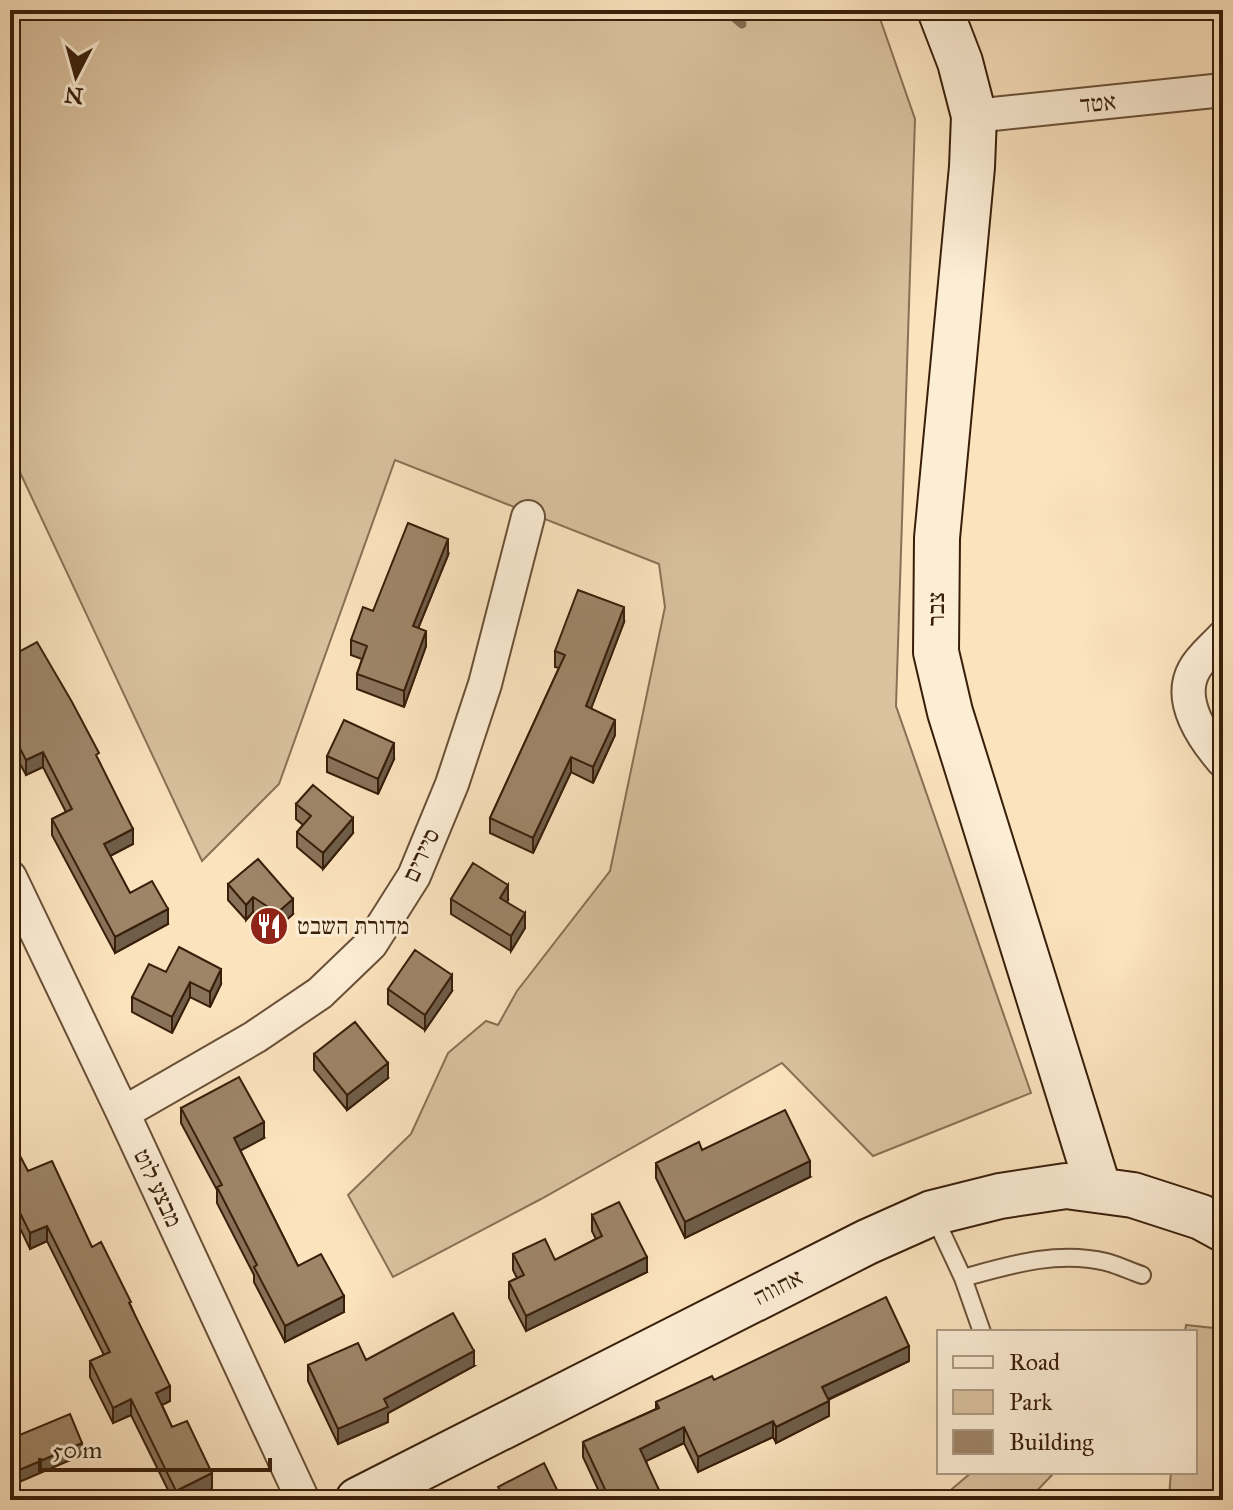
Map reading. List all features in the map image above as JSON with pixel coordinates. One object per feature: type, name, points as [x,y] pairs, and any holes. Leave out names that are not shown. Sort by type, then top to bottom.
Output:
[{"type":"street","name":"צבר","points":[[940,10],[960,62],[974,116],[972,167],[937,538],[936,652],[950,712],[1099,1190]]},
{"type":"street","name":"אטד","points":[[974,116],[1223,90]]},
{"type":"street","name":"סיירים","points":[[123,1113],[255,1037],[320,993],[371,944],[414,876],[452,784],[485,684],[528,517]]},
{"type":"street","points":[[1223,637],[1193,671],[1189,692],[1192,715],[1223,761]]},
{"type":"street","name":"מבצע לוט","points":[[10,877],[303,1500]]},
{"type":"street","name":"אחווה","points":[[358,1500],[867,1242],[932,1213],[1000,1196],[1066,1186],[1133,1195],[1201,1217],[1223,1229]]},
{"type":"lane","points":[[932,1213],[963,1278],[981,1330]]},
{"type":"lane","points":[[963,1278],[1018,1262],[1061,1257],[1105,1262],[1142,1275]]},
{"type":"green space","points":[[10,10],[877,10],[915,119],[896,706],[1031,1093],[873,1156],[782,1063],[541,1199],[393,1277],[348,1195],[411,1134],[448,1053],[486,1021],[498,1025],[517,991],[610,871],[665,607],[659,564],[395,460],[279,784],[202,861],[10,451]]},
{"type":"green space","points":[[1186,1325],[1223,1329],[1223,1500],[1169,1496],[1171,1474],[1197,1474],[1197,1330],[1185,1330]]},
{"type":"green space","points":[[970,1474],[1053,1474],[1028,1500],[939,1500]]},
{"type":"building","points":[[408,523],[448,539],[413,626],[426,631],[404,691],[357,674],[367,646],[351,640],[363,607],[373,611]]},
{"type":"building","points":[[578,590],[624,607],[586,706],[615,720],[593,767],[571,757],[533,838],[490,818],[565,655],[555,651]]},
{"type":"building","points":[[10,640],[17,653],[37,642],[99,753],[96,755],[133,829],[104,844],[130,893],[152,881],[168,909],[115,937],[52,819],[72,809],[43,752],[26,760],[10,729]]},
{"type":"building","points":[[344,720],[394,743],[378,779],[327,756]]},
{"type":"building","points":[[313,785],[353,818],[323,853],[297,832],[311,816],[296,804]]},
{"type":"building","points":[[258,859],[293,899],[277,913],[253,897],[246,905],[228,884]]},
{"type":"building","points":[[473,863],[508,885],[500,898],[525,913],[511,936],[451,899]]},
{"type":"building","points":[[179,947],[221,969],[210,992],[190,982],[172,1017],[132,997],[149,964],[166,972]]},
{"type":"building","points":[[415,950],[452,975],[425,1015],[388,989]]},
{"type":"building","points":[[355,1022],[388,1063],[347,1095],[314,1054]]},
{"type":"building","points":[[239,1077],[264,1122],[234,1138],[298,1266],[321,1254],[344,1296],[285,1326],[217,1187],[222,1185],[181,1108]]},
{"type":"building","points":[[785,1110],[810,1161],[685,1222],[656,1163],[699,1142],[702,1150]]},
{"type":"building","points":[[10,1137],[28,1171],[52,1161],[92,1247],[101,1242],[170,1386],[156,1393],[172,1427],[187,1421],[212,1473],[176,1491],[131,1399],[113,1408],[90,1361],[110,1352],[47,1226],[30,1233],[19,1211],[10,1215]]},
{"type":"building","points":[[619,1202],[647,1257],[526,1316],[509,1282],[524,1275],[513,1254],[545,1239],[555,1260],[602,1236],[592,1215]]},
{"type":"building","points":[[886,1297],[909,1346],[822,1387],[829,1401],[776,1427],[773,1421],[698,1457],[684,1427],[640,1449],[659,1490],[635,1500],[610,1500],[583,1442],[659,1408],[656,1402],[712,1376],[714,1380]]},
{"type":"building","points":[[453,1313],[474,1351],[384,1399],[388,1407],[338,1429],[308,1365],[358,1343],[366,1360]]},
{"type":"building","points":[[70,1414],[82,1443],[10,1474],[10,1431],[15,1437]]},
{"type":"building","points":[[544,1463],[562,1500],[493,1500],[502,1494],[498,1487]]},
{"type":"waterway","points":[[726,10],[742,24]]},
{"type":"place","name":"מדורת השבט","points":[[269,926]]}]
